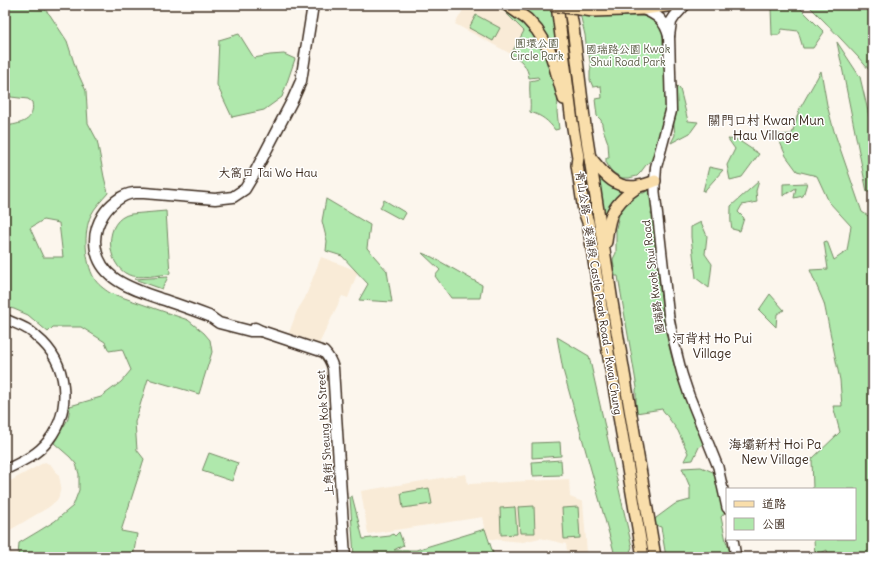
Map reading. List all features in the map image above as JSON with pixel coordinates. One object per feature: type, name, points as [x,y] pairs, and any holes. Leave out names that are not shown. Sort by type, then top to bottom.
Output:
[{"type":"main road","name":"上角街 Sheung Kok Street","points":[[313,5],[301,81],[245,189],[233,197],[215,200],[133,193],[127,195],[108,208],[100,220],[96,228],[95,245],[99,259],[107,272],[122,284],[209,316],[221,317],[237,324],[249,325],[262,331],[324,352],[328,356],[332,362],[333,368],[345,557]]},
{"type":"main road","points":[[507,5],[527,19],[549,49],[562,95],[572,122]]},
{"type":"main road","points":[[551,5],[593,11],[643,9],[675,5]]},
{"type":"main road","name":"青山公路－葵涌段 Castle Peak Road – Kwai Chung","points":[[558,5],[584,211],[588,222],[608,352],[643,557]]},
{"type":"main road","name":"青山公路－葵涌段 Castle Peak Road – Kwai Chung","points":[[569,5],[604,253],[655,557]]},
{"type":"main road","name":"國瑞路 Kwok Shui Road","points":[[669,36],[675,16],[685,5]]},
{"type":"main road","name":"國瑞路 Kwok Shui Road","points":[[643,9],[652,13],[662,21],[668,29],[669,36],[671,111],[656,167],[655,181]]},
{"type":"main road","points":[[590,156],[604,174],[617,184],[629,187],[655,181]]},
{"type":"main road","points":[[604,253],[611,217],[625,196],[638,186]]},
{"type":"street","name":"國瑞路 Kwok Shui Road","points":[[655,181],[672,338],[689,395],[718,468],[726,504]]},
{"type":"street","points":[[5,319],[28,329],[46,345],[57,362],[64,390],[60,418],[47,441],[30,457],[5,470]]},
{"type":"street","points":[[733,540],[736,557]]},
{"type":"shaded area","points":[[466,5],[494,5],[504,11],[524,31],[511,54],[455,24]]},
{"type":"shaded area","points":[[321,257],[358,271],[348,298],[342,296],[319,344],[289,333]]},
{"type":"shaded area","points":[[45,462],[51,465],[59,476],[61,486],[57,500],[49,507],[5,533],[5,484]]},
{"type":"shaded area","points":[[466,474],[468,484],[569,479],[570,497],[583,502],[587,553],[584,557],[568,557],[566,544],[540,538],[523,542],[490,539],[486,533],[483,517],[368,534],[361,491]]},
{"type":"green space","points":[[5,5],[41,5],[50,15],[67,41],[76,69],[86,91],[88,123],[97,140],[108,193],[93,212],[88,222],[86,247],[89,264],[94,278],[110,293],[188,320],[210,340],[212,352],[199,394],[148,379],[135,422],[137,450],[144,459],[121,531],[137,534],[133,557],[18,557],[19,543],[55,521],[73,506],[79,490],[79,474],[76,464],[54,443],[68,419],[70,406],[101,397],[121,382],[131,370],[122,349],[109,351],[105,342],[81,327],[53,327],[48,332],[28,315],[5,307],[5,126],[21,123],[26,120],[32,113],[33,108],[32,102],[28,99],[11,97],[7,92],[10,73],[5,65]],"holes":[[[43,220],[59,223],[63,257],[43,257],[30,228]]]},
{"type":"green space","name":"圓環公園 Circle Park","points":[[502,5],[551,5],[553,19],[564,24],[561,73],[551,75],[558,100],[557,112],[559,129],[555,130],[544,119],[530,112],[530,81],[539,79],[538,77],[529,78],[527,70],[523,64],[518,58],[511,54],[524,31],[504,11],[500,9]]},
{"type":"green space","name":"國瑞路公園 Kwok Shui Road Park","points":[[578,5],[621,5],[622,15],[651,17],[663,28],[671,122],[657,155],[637,176],[622,178],[610,169],[606,162],[606,158],[609,158],[608,143],[601,120],[597,116],[595,99],[602,98],[601,86],[593,87],[590,80],[591,67]]},
{"type":"green space","points":[[778,5],[797,5],[824,32],[813,48],[803,48],[798,31],[782,29],[779,35],[772,35],[771,8]]},
{"type":"green space","points":[[808,5],[873,5],[873,83],[870,71]]},
{"type":"green space","points":[[476,15],[500,28],[493,41],[469,28]]},
{"type":"green space","points":[[239,34],[254,58],[284,54],[295,59],[282,97],[264,110],[232,117],[217,85],[219,40]]},
{"type":"green space","points":[[837,42],[860,77],[870,120],[869,160],[873,162],[873,191],[867,192]]},
{"type":"green space","points":[[821,71],[827,105],[834,131],[862,212],[873,219],[873,557],[828,557],[827,550],[815,556],[814,540],[856,540],[856,488],[813,488],[812,459],[840,432],[833,406],[842,406],[840,380],[824,303],[810,270],[828,269],[824,242],[827,241],[834,260],[847,251],[851,226],[829,202],[817,176],[797,171],[786,156],[777,135],[792,134],[799,110]]},
{"type":"green space","points":[[674,83],[680,89],[688,121],[698,122],[690,133],[671,143],[675,135],[673,117]]},
{"type":"green space","points":[[728,139],[738,140],[759,154],[742,177],[730,180],[727,165],[735,149]]},
{"type":"green space","points":[[709,167],[723,170],[705,191],[703,191]]},
{"type":"green space","points":[[599,177],[623,191],[607,215],[604,214],[598,179]]},
{"type":"green space","points":[[759,181],[756,191],[757,202],[742,205],[738,212],[744,218],[740,231],[732,229],[731,206]]},
{"type":"green space","points":[[807,183],[803,196],[794,198],[796,188],[783,196],[783,184]]},
{"type":"green space","points":[[648,190],[654,201],[653,213],[651,213],[652,216],[655,215],[658,237],[654,239],[656,256],[655,261],[657,262],[668,342],[684,396],[687,397],[704,443],[699,447],[693,460],[684,461],[688,453],[678,431],[662,409],[636,413],[637,388],[618,276],[615,276],[613,259],[616,253],[616,228],[619,215],[626,203],[636,194],[644,193]]},
{"type":"green space","points":[[326,199],[370,225],[367,248],[387,271],[392,302],[359,300],[368,284],[342,256],[326,251],[327,241],[322,221]]},
{"type":"green space","points":[[384,200],[406,213],[402,220],[380,208]]},
{"type":"green space","points":[[166,211],[170,274],[138,277],[129,275],[121,270],[115,262],[110,243],[116,224],[122,218],[131,214]]},
{"type":"green space","points":[[701,222],[707,236],[705,254],[712,264],[709,288],[696,278],[691,237],[691,227]]},
{"type":"green space","points":[[422,253],[482,285],[480,298],[451,298],[435,276],[440,270]]},
{"type":"green space","points":[[168,277],[162,289],[134,279]]},
{"type":"green space","points":[[770,294],[784,310],[777,314],[776,327],[759,310]]},
{"type":"green space","points":[[557,337],[589,356],[632,547],[628,557],[615,557],[563,370]]},
{"type":"green space","points":[[560,442],[561,456],[532,458],[532,443]]},
{"type":"green space","points":[[209,453],[238,463],[232,481],[202,471]]},
{"type":"green space","points":[[561,460],[562,475],[533,476],[532,462]]},
{"type":"green space","points":[[701,467],[725,477],[726,511],[721,517],[726,541],[732,557],[666,557],[661,527],[652,524],[656,518],[675,504],[690,500],[690,487],[682,468]]},
{"type":"green space","points":[[429,488],[432,504],[403,508],[401,493]]},
{"type":"green space","points":[[352,496],[363,539],[390,536],[393,534],[395,536],[399,532],[404,546],[403,545],[394,550],[416,550],[485,529],[494,556],[354,557],[350,497]]},
{"type":"green space","points":[[534,506],[535,533],[520,533],[518,507]]},
{"type":"green space","points":[[515,507],[517,534],[501,535],[500,508]]},
{"type":"green space","points":[[578,507],[580,538],[564,539],[562,508]]},
{"type":"district","name":"關門口村 Kwan Mun Hau Village","points":[[766,128]]},
{"type":"district","name":"大窩口 Tai Wo Hau","points":[[268,173]]},
{"type":"district","name":"河背村 Ho Pui Village","points":[[712,346]]},
{"type":"district","name":"海壩新村 Hoi Pa New Village","points":[[775,452]]}]
